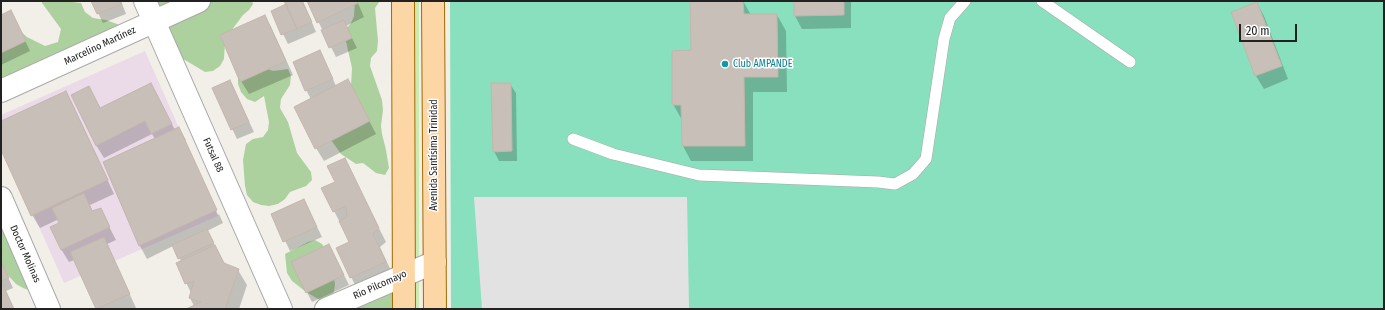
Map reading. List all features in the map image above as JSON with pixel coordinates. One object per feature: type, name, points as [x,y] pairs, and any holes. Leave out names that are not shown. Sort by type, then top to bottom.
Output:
[{"type":"main road","points":[[404,1],[404,309]]},
{"type":"main road","name":"Avenida Santísima Trinidad","points":[[433,1],[435,309]]},
{"type":"street","name":"Futsal 88","points":[[145,1],[281,309]]},
{"type":"street","name":"Marcelino Martínez","points":[[1,91],[199,1]]},
{"type":"street","name":"Doctor Molinas","points":[[1,198],[49,309]]},
{"type":"street","name":"Río Pilcomayo","points":[[326,309],[435,262]]},
{"type":"lane","points":[[573,139],[613,154],[699,175],[878,182],[895,184],[913,174],[926,159],[944,39],[950,18],[966,1]]},
{"type":"lane","points":[[1042,1],[1130,62]]},
{"type":"shaded area","points":[[145,51],[218,216],[64,283],[1,141],[1,115]]},
{"type":"shaded area","points":[[474,197],[687,197],[689,309],[482,309]]},
{"type":"green space","points":[[42,1],[71,1],[81,3],[85,12],[93,18],[106,20],[128,28],[1,101],[1,39],[18,29],[27,37],[45,46],[58,42],[61,29]]},
{"type":"green space","points":[[155,1],[252,1],[253,4],[228,35],[225,42],[224,59],[220,66],[213,71],[205,72],[185,60],[177,58]]},
{"type":"green space","points":[[355,1],[380,1],[375,8],[378,41],[377,51],[371,58],[370,66],[382,100],[383,110],[381,126],[389,168],[385,175],[376,173],[363,163],[356,164],[341,154],[331,140],[351,85],[352,68],[345,37],[346,29],[354,16]]},
{"type":"green space","points":[[414,1],[419,1],[419,309],[414,309]]},
{"type":"green space","points":[[450,1],[1384,1],[1384,309],[451,309]]},
{"type":"green space","points":[[265,68],[273,71],[288,69],[291,76],[290,85],[281,99],[280,108],[288,122],[297,153],[311,172],[312,180],[306,186],[290,192],[285,199],[278,204],[269,206],[253,202],[247,195],[243,160],[246,144],[253,139],[263,137],[268,130],[269,122],[264,96],[255,102],[247,99],[241,92],[238,84],[238,75]]},
{"type":"green space","points":[[1,210],[19,215],[24,223],[32,245],[31,291],[16,284],[1,265]]},
{"type":"green space","points":[[315,240],[322,244],[327,252],[330,259],[335,284],[334,292],[328,297],[320,300],[306,292],[292,281],[287,273],[285,254]]},
{"type":"green space","points":[[391,291],[398,293],[403,309],[343,309]]},
{"type":"building","points":[[91,1],[120,1],[122,4],[97,14]]},
{"type":"building","points":[[284,1],[302,1],[312,22],[297,29]]},
{"type":"building","points":[[307,1],[356,1],[358,3],[317,23]]},
{"type":"building","name":"Club AMPANDE","points":[[690,1],[743,1],[744,14],[777,14],[778,77],[744,77],[745,146],[682,146],[681,105],[672,105],[672,51],[691,50]]},
{"type":"building","points":[[794,1],[844,1],[844,15],[794,16]]},
{"type":"building","points":[[1257,2],[1282,66],[1255,76],[1231,12]]},
{"type":"building","points":[[286,4],[297,29],[281,35],[271,11]]},
{"type":"building","points":[[11,10],[26,41],[1,53],[1,15]]},
{"type":"building","points":[[265,15],[286,61],[240,82],[220,35]]},
{"type":"building","points":[[344,20],[352,38],[329,48],[321,30]]},
{"type":"building","points":[[320,50],[333,79],[305,91],[293,62]]},
{"type":"building","points":[[348,79],[370,121],[315,149],[294,107]]},
{"type":"building","points":[[230,80],[249,122],[231,130],[212,88]]},
{"type":"building","points":[[151,83],[172,124],[151,134],[145,121],[96,146],[71,95],[89,86],[100,108]]},
{"type":"building","points":[[491,83],[511,83],[512,151],[493,152]]},
{"type":"building","points":[[66,91],[108,180],[31,216],[1,150],[1,121]]},
{"type":"building","points":[[179,127],[217,210],[139,246],[103,162]]},
{"type":"building","points":[[345,158],[379,228],[373,234],[386,262],[350,278],[336,248],[349,242],[339,221],[347,217],[346,206],[333,212],[321,188],[335,182],[327,166]]},
{"type":"building","points":[[84,193],[92,211],[101,208],[110,227],[61,250],[50,227],[59,223],[52,208]]},
{"type":"building","points":[[304,199],[317,227],[283,242],[271,214]]},
{"type":"building","points":[[207,229],[214,243],[178,259],[172,245]]},
{"type":"building","points":[[104,237],[130,294],[96,309],[70,252]]},
{"type":"building","points":[[329,244],[344,275],[306,293],[291,262]]},
{"type":"building","points":[[215,245],[224,263],[239,269],[225,309],[186,309],[201,302],[189,298],[194,281],[185,284],[176,263]]},
{"type":"building","points":[[1,261],[9,278],[1,281]]},
{"type":"building","points":[[2,283],[14,309],[1,309]]},
{"type":"place","name":"Club AMPANDE","points":[[725,64]]}]
